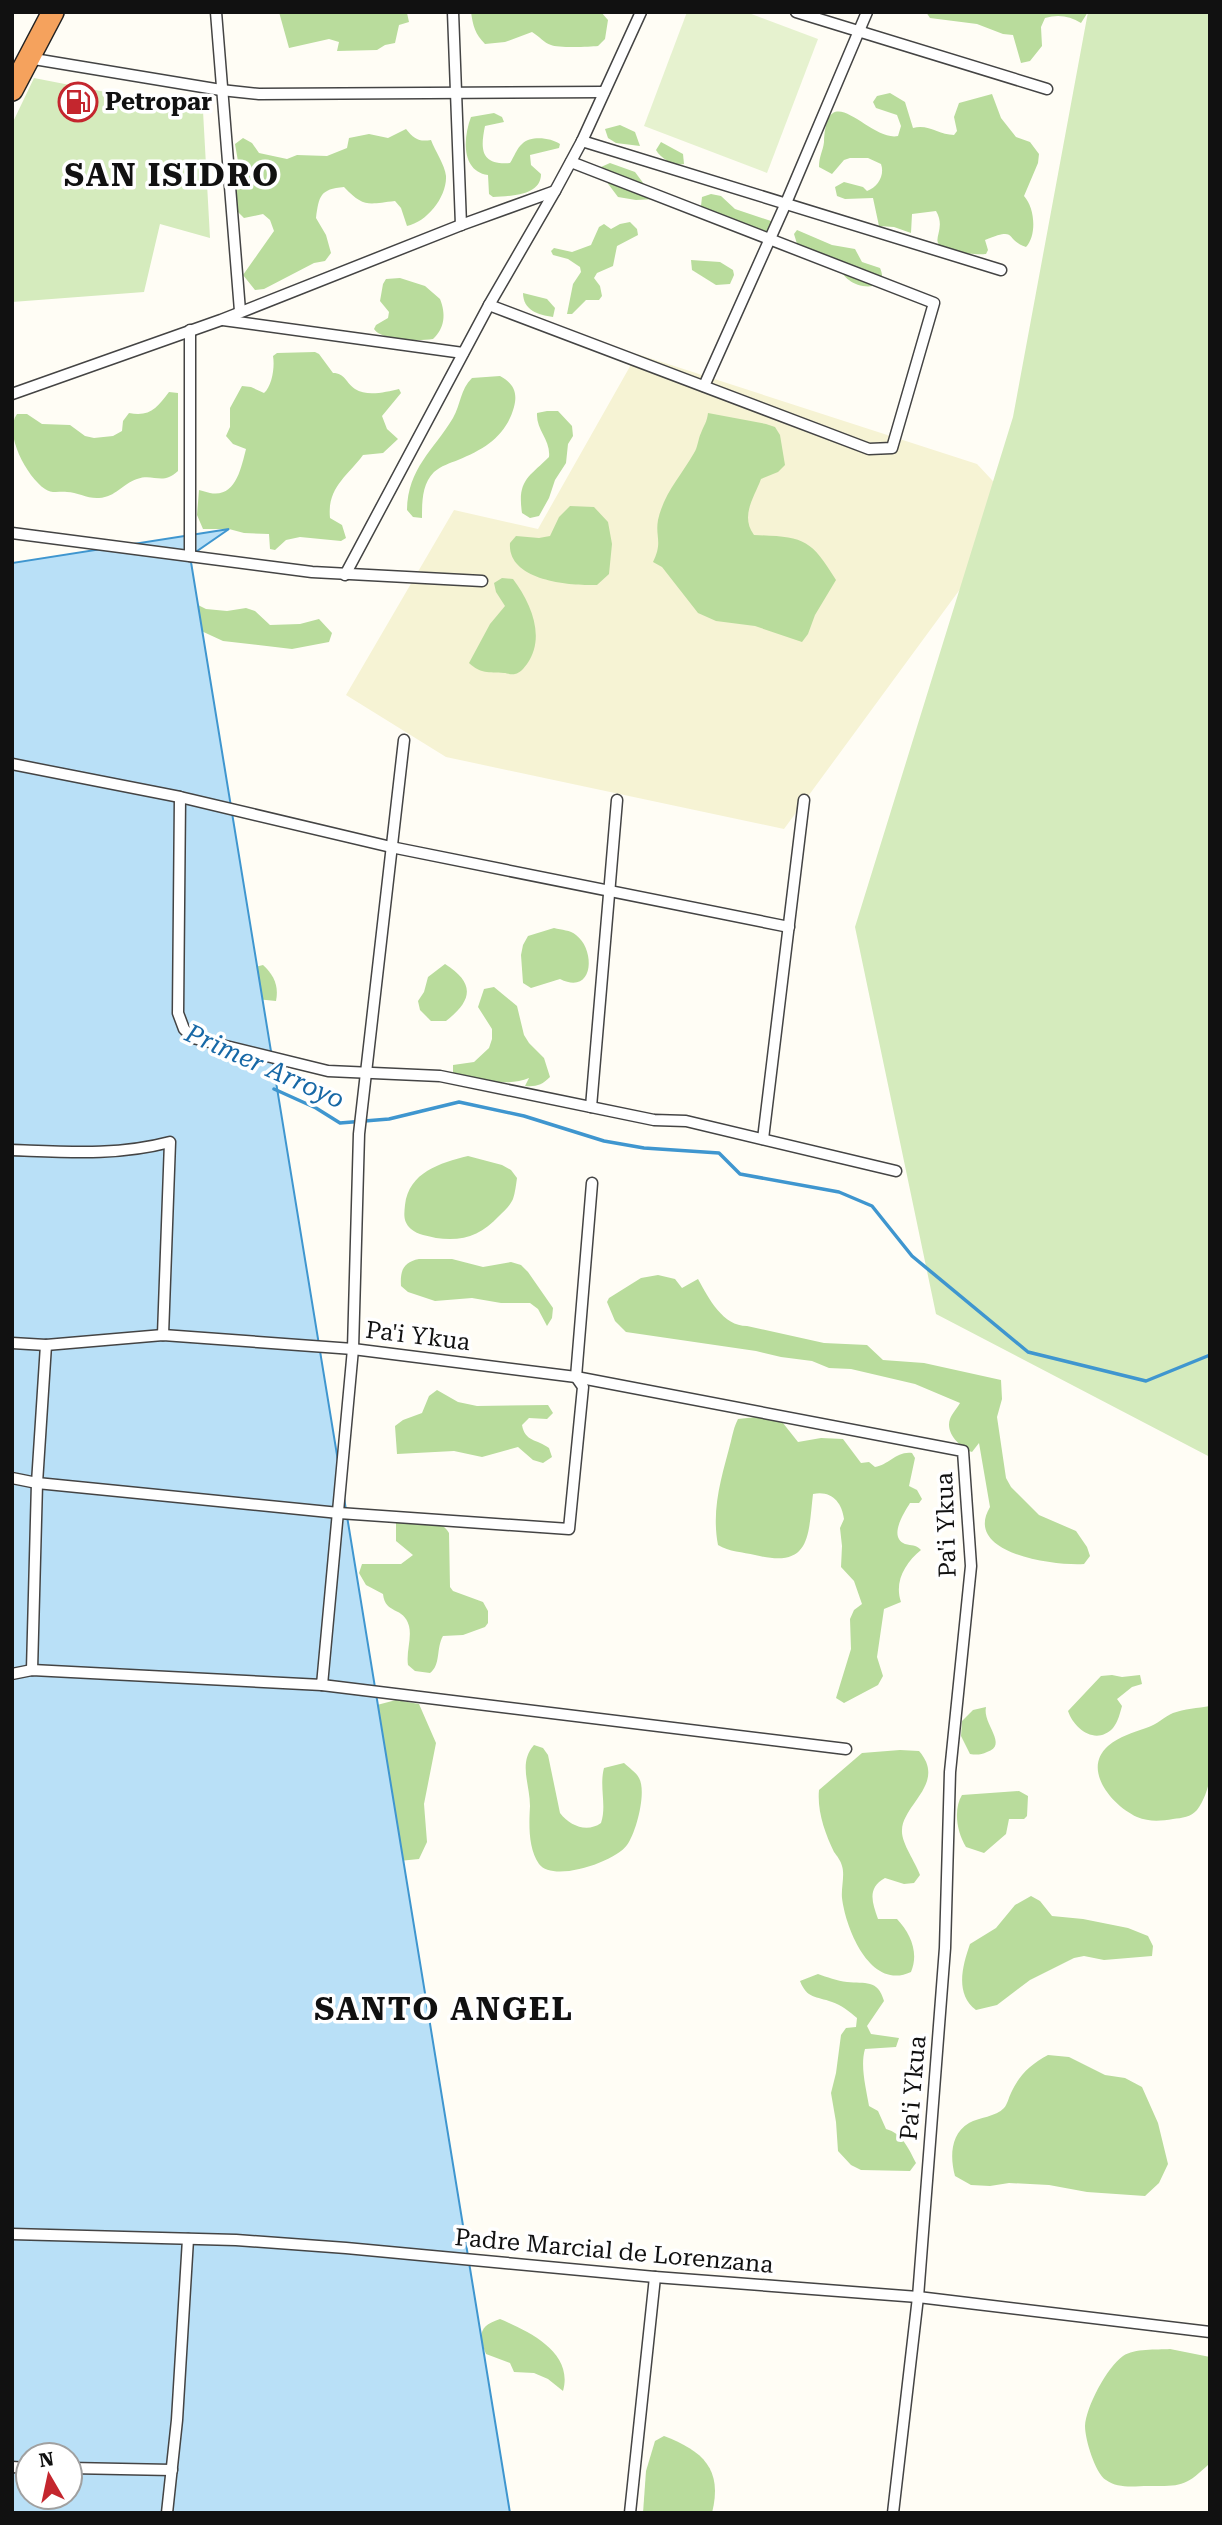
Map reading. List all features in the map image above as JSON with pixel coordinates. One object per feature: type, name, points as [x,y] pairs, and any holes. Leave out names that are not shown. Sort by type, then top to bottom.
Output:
[{"type":"highway","points":[[12,90],[53,12]]},
{"type":"street","points":[[216,12],[240,311]]},
{"type":"street","points":[[453,12],[461,225]]},
{"type":"street","points":[[345,575],[489,305],[571,162],[641,12]]},
{"type":"street","points":[[796,12],[1047,89]]},
{"type":"street","points":[[704,386],[786,204],[867,12]]},
{"type":"street","points":[[28,58],[221,90],[290,94],[604,92]]},
{"type":"street","points":[[582,141],[1001,270]]},
{"type":"street","points":[[489,305],[869,449],[892,448],[934,303],[571,162]]},
{"type":"street","points":[[12,394],[221,320],[461,225],[555,191]]},
{"type":"street","points":[[221,320],[463,354]]},
{"type":"street","points":[[190,330],[190,556]]},
{"type":"street","points":[[12,533],[345,575],[482,581]]},
{"type":"street","points":[[322,1685],[353,1349],[361,1113],[404,740]]},
{"type":"street","points":[[12,764],[180,797],[391,847],[789,927]]},
{"type":"street","points":[[180,797],[178,1013],[184,1029],[193,1038],[328,1071],[440,1076],[654,1120],[686,1121],[896,1171]]},
{"type":"street","points":[[591,1107],[617,800]]},
{"type":"street","points":[[763,1139],[804,800]]},
{"type":"street","points":[[12,1150],[139,1150],[170,1142],[163,1335]]},
{"type":"street","points":[[12,1478],[37,1483],[339,1513],[569,1529],[583,1387],[576,1377],[592,1183]]},
{"type":"street","name":"Pa'i Ykua","points":[[12,1343],[46,1345],[163,1335],[353,1349],[576,1377],[963,1451],[971,1566],[950,1772],[946,1948],[918,2297],[893,2513]]},
{"type":"street","points":[[32,1670],[37,1483],[46,1345]]},
{"type":"street","points":[[12,1674],[32,1670],[322,1685],[846,1749]]},
{"type":"street","name":"Padre Marcial de Lorenzana","points":[[12,2234],[236,2240],[346,2248],[655,2277],[918,2297],[1210,2332]]},
{"type":"street","points":[[167,2513],[188,2239]]},
{"type":"street","points":[[630,2513],[655,2277]]},
{"type":"street","points":[[84,2468],[172,2470]]},
{"type":"shaded area","points":[[637,354],[977,464],[1019,509],[784,829],[446,757],[346,695],[454,510],[538,529]]},
{"type":"green space","points":[[279,12],[404,12],[407,13],[409,22],[399,25],[395,43],[377,50],[337,51],[339,42],[329,39],[289,48]]},
{"type":"green space","points":[[471,12],[601,12],[608,20],[605,39],[598,46],[554,46],[532,32],[505,42],[485,44],[475,29]]},
{"type":"green space","points":[[687,12],[746,12],[818,39],[767,173],[644,126]]},
{"type":"green space","points":[[926,12],[1088,12],[1081,23],[1064,16],[1045,18],[1041,27],[1042,46],[1030,61],[1021,63],[1013,35],[977,24],[930,18]]},
{"type":"green space","points":[[1088,12],[1210,12],[1210,1457],[936,1314],[855,927],[1013,417]]},
{"type":"green space","points":[[34,78],[203,111],[210,238],[160,224],[144,292],[12,302],[12,124]]},
{"type":"green space","points":[[890,93],[905,102],[913,128],[924,127],[954,135],[957,131],[954,117],[959,103],[992,94],[1001,118],[1016,137],[1030,142],[1039,154],[1024,196],[1033,221],[1032,236],[1026,247],[1003,234],[985,240],[988,250],[986,254],[953,251],[938,243],[940,221],[936,211],[912,214],[911,233],[894,227],[879,226],[873,198],[845,199],[837,196],[835,187],[844,182],[863,187],[867,191],[871,189],[880,180],[882,168],[881,164],[868,158],[844,160],[832,174],[819,167],[827,122],[833,113],[841,112],[875,130],[898,136],[901,126],[897,115],[876,108],[873,102],[877,96]]},
{"type":"green space","points":[[494,113],[502,117],[504,122],[485,126],[483,149],[488,159],[510,163],[520,146],[530,139],[552,140],[560,144],[559,148],[530,155],[531,165],[541,174],[540,181],[530,191],[493,197],[489,194],[488,175],[479,172],[469,160],[466,134],[471,117]]},
{"type":"green space","points":[[620,125],[635,132],[640,146],[616,143],[608,138],[605,129]]},
{"type":"green space","points":[[406,129],[417,139],[431,140],[445,172],[443,192],[428,214],[407,226],[401,208],[395,201],[367,203],[344,187],[325,192],[318,204],[316,218],[326,235],[331,253],[325,261],[314,263],[264,289],[255,290],[243,275],[274,231],[270,220],[263,214],[244,218],[237,211],[234,181],[240,173],[235,144],[243,138],[252,143],[259,153],[287,159],[297,155],[327,156],[347,148],[349,138],[369,134],[388,138]]},
{"type":"green space","points":[[661,142],[683,154],[684,164],[672,163],[661,156],[656,150]]},
{"type":"green space","points":[[610,163],[635,172],[655,199],[618,197],[600,173],[601,167]]},
{"type":"green space","points":[[711,194],[721,196],[735,209],[774,222],[766,235],[716,217],[701,206],[702,197]]},
{"type":"green space","points":[[630,222],[637,229],[638,235],[617,246],[613,266],[597,273],[594,278],[600,286],[602,296],[599,300],[586,300],[572,314],[567,314],[573,284],[581,272],[580,267],[568,259],[553,255],[551,251],[554,248],[572,252],[591,245],[599,227],[604,224],[611,229]]},
{"type":"green space","points":[[797,230],[832,245],[855,249],[862,262],[880,268],[881,281],[867,286],[847,279],[839,269],[798,247],[794,234]]},
{"type":"green space","points":[[691,260],[720,262],[733,270],[730,284],[716,285],[692,270]]},
{"type":"green space","points":[[400,278],[425,286],[440,299],[443,320],[433,339],[392,338],[374,329],[388,318],[389,312],[380,301],[383,284],[386,279]]},
{"type":"green space","points":[[523,293],[547,299],[555,308],[553,317],[532,311],[526,304]]},
{"type":"green space","points":[[315,352],[333,373],[340,375],[360,391],[377,393],[399,389],[401,393],[382,416],[387,429],[398,439],[383,453],[363,455],[335,490],[330,518],[342,525],[346,538],[341,541],[300,537],[286,540],[275,550],[270,549],[269,534],[203,529],[197,515],[199,490],[210,493],[226,491],[236,480],[242,465],[246,449],[233,444],[226,436],[230,427],[230,408],[242,386],[264,393],[272,376],[273,356],[277,353]]},
{"type":"green space","points":[[500,376],[515,392],[514,407],[506,426],[485,446],[434,472],[425,488],[422,518],[413,517],[407,510],[412,483],[423,461],[453,418],[465,387],[472,378]]},
{"type":"green space","points":[[169,392],[178,393],[178,471],[167,478],[137,479],[110,495],[99,498],[71,492],[53,492],[38,483],[19,454],[13,432],[13,422],[17,414],[27,414],[42,424],[70,425],[85,436],[113,436],[122,431],[123,421],[129,413],[142,414],[152,410]]},
{"type":"green space","points":[[558,411],[572,426],[573,436],[568,444],[566,463],[555,480],[549,498],[539,516],[530,518],[522,513],[521,493],[526,480],[549,457],[548,445],[537,419],[537,413]]},
{"type":"green space","points":[[708,413],[766,424],[775,427],[780,435],[785,465],[778,472],[761,479],[750,507],[748,521],[754,535],[784,537],[804,542],[819,556],[836,580],[802,642],[755,626],[716,621],[698,613],[662,567],[653,562],[658,549],[657,526],[661,510],[695,451]]},
{"type":"green space","points":[[570,506],[594,507],[608,522],[612,544],[609,574],[597,585],[542,579],[519,566],[512,556],[510,543],[516,536],[550,536],[559,517]]},
{"type":"green space","points":[[502,578],[513,579],[520,588],[534,620],[536,632],[533,654],[523,669],[514,674],[485,672],[469,663],[490,624],[505,606],[494,583]]},
{"type":"green space","points":[[178,595],[206,609],[227,611],[246,608],[255,611],[270,625],[300,624],[319,619],[332,633],[329,642],[292,649],[223,641],[197,629]]},
{"type":"green space","points":[[554,928],[571,932],[582,942],[589,960],[585,977],[571,983],[560,979],[531,988],[523,983],[523,945],[528,936]]},
{"type":"green space","points":[[445,964],[462,978],[467,992],[461,1006],[446,1021],[431,1021],[420,1010],[418,1001],[428,977]]},
{"type":"green space","points":[[263,965],[275,981],[276,1001],[256,999],[235,972]]},
{"type":"green space","points":[[494,987],[517,1006],[524,1035],[544,1058],[550,1077],[541,1084],[525,1086],[529,1078],[502,1082],[453,1075],[453,1065],[474,1062],[489,1048],[492,1029],[478,1007],[484,989]]},
{"type":"green space","points":[[468,1156],[511,1170],[517,1178],[514,1197],[509,1206],[485,1228],[463,1238],[436,1238],[411,1229],[405,1221],[404,1212],[413,1184],[437,1166]]},
{"type":"green space","points":[[419,1259],[452,1259],[483,1267],[511,1262],[521,1265],[553,1308],[552,1318],[547,1326],[538,1309],[530,1303],[501,1303],[472,1298],[435,1301],[408,1292],[401,1286],[402,1272],[409,1262]]},
{"type":"green space","points":[[658,1275],[675,1279],[682,1288],[698,1279],[718,1310],[738,1325],[824,1343],[867,1345],[883,1360],[924,1363],[1001,1380],[1002,1399],[997,1417],[1006,1478],[1011,1487],[1039,1515],[1076,1531],[1090,1556],[1084,1564],[1053,1563],[1016,1554],[1000,1546],[989,1536],[985,1523],[990,1507],[979,1443],[972,1452],[958,1443],[950,1429],[950,1419],[960,1403],[915,1384],[851,1369],[829,1368],[812,1361],[756,1351],[626,1332],[615,1321],[607,1302],[609,1298],[641,1278]]},
{"type":"green space","points":[[437,1390],[458,1402],[477,1406],[548,1405],[553,1413],[547,1419],[529,1418],[522,1425],[529,1437],[549,1448],[552,1457],[543,1463],[533,1460],[518,1447],[482,1457],[454,1451],[397,1454],[395,1426],[422,1413],[429,1396]]},
{"type":"green space","points":[[779,1418],[798,1442],[821,1438],[843,1439],[861,1463],[869,1462],[875,1467],[906,1453],[912,1453],[915,1458],[909,1486],[917,1490],[922,1499],[919,1503],[910,1503],[899,1525],[898,1536],[900,1541],[921,1550],[902,1573],[899,1587],[901,1602],[884,1609],[877,1657],[883,1676],[878,1685],[844,1703],[836,1698],[851,1649],[850,1619],[854,1610],[862,1604],[854,1581],[841,1567],[840,1528],[844,1519],[838,1503],[825,1494],[813,1494],[810,1524],[803,1546],[797,1553],[787,1557],[755,1555],[718,1545],[717,1505],[734,1430],[738,1419]]},
{"type":"green space","points":[[428,1521],[445,1528],[449,1533],[450,1587],[453,1591],[483,1602],[488,1611],[488,1623],[485,1627],[463,1635],[443,1636],[436,1666],[430,1673],[415,1671],[408,1665],[410,1631],[407,1620],[387,1605],[383,1594],[366,1585],[359,1573],[362,1564],[401,1564],[413,1555],[396,1541],[396,1523]]},
{"type":"green space","points":[[1140,1675],[1142,1684],[1132,1687],[1117,1699],[1122,1706],[1113,1728],[1100,1735],[1086,1733],[1075,1724],[1068,1711],[1101,1676]]},
{"type":"green space","points":[[12,1684],[377,1705],[396,1700],[419,1704],[436,1743],[424,1804],[427,1842],[419,1859],[399,1861]]},
{"type":"green space","points":[[1210,1706],[1210,1773],[1204,1799],[1197,1810],[1183,1818],[1150,1820],[1128,1812],[1110,1796],[1099,1776],[1098,1766],[1101,1755],[1108,1746],[1173,1713]]},
{"type":"green space","points":[[986,1707],[996,1744],[985,1753],[970,1754],[961,1736],[962,1721],[973,1710]]},
{"type":"green space","points":[[534,1745],[543,1748],[548,1755],[560,1813],[579,1827],[601,1823],[604,1768],[624,1763],[636,1774],[642,1793],[637,1822],[627,1845],[610,1858],[584,1868],[557,1871],[546,1869],[539,1864],[531,1843],[530,1798],[526,1774],[527,1759]]},
{"type":"green space","points":[[919,1751],[928,1773],[921,1793],[904,1820],[902,1830],[906,1846],[920,1875],[914,1883],[904,1884],[885,1878],[873,1891],[878,1919],[897,1919],[906,1931],[914,1951],[911,1972],[897,1976],[884,1973],[873,1965],[863,1954],[849,1926],[842,1898],[842,1866],[820,1814],[819,1790],[862,1753]]},
{"type":"green space","points":[[1019,1791],[1028,1796],[1027,1816],[1024,1819],[1009,1819],[1006,1834],[984,1853],[966,1847],[957,1821],[962,1795]]},
{"type":"green space","points":[[1031,1896],[1040,1901],[1052,1916],[1128,1928],[1148,1936],[1153,1946],[1152,1956],[1104,1960],[1084,1956],[1074,1958],[1030,1980],[997,2005],[976,2010],[965,1996],[962,1980],[970,1944],[996,1928],[1015,1905]]},
{"type":"green space","points":[[818,1974],[832,1979],[870,1984],[881,1994],[884,2001],[867,2026],[871,2034],[899,2038],[896,2047],[865,2049],[865,2085],[869,2106],[878,2111],[886,2129],[901,2138],[911,2152],[916,2163],[910,2171],[861,2170],[851,2165],[838,2151],[831,2093],[841,2035],[846,2028],[856,2027],[857,2018],[839,2005],[806,1991],[800,1981]]},
{"type":"green space","points":[[1048,2055],[1069,2057],[1105,2075],[1125,2078],[1142,2087],[1158,2123],[1168,2164],[1159,2183],[1145,2196],[1087,2192],[1049,2185],[971,2185],[955,2176],[952,2154],[958,2133],[969,2123],[1001,2111],[1022,2075]]},
{"type":"green space","points":[[500,2319],[535,2337],[555,2354],[565,2377],[563,2391],[548,2379],[534,2373],[514,2372],[510,2363],[486,2354],[482,2332],[488,2325]]},
{"type":"green space","points":[[1170,2349],[1210,2357],[1210,2463],[1195,2477],[1182,2484],[1127,2486],[1111,2483],[1098,2470],[1087,2439],[1086,2418],[1093,2398],[1110,2369],[1123,2356],[1139,2351]]},
{"type":"green space","points":[[664,2436],[690,2448],[707,2464],[715,2485],[712,2513],[643,2513],[646,2471],[655,2441]]},
{"type":"water","points":[[229,529],[190,556],[510,2513],[12,2513],[12,563]]},
{"type":"waterway","name":"Primer Arroyo","points":[[274,1089],[316,1108],[340,1123],[389,1119],[459,1102],[524,1116],[604,1141],[644,1148],[719,1153],[740,1174],[839,1192],[872,1206],[912,1256],[1028,1352],[1146,1381],[1210,1355]]},
{"type":"place","name":"Petropar","points":[[78,102]]},
{"type":"district","name":"SAN ISIDRO","points":[[172,175]]},
{"type":"district","name":"SANTO ANGEL","points":[[444,2009]]}]
